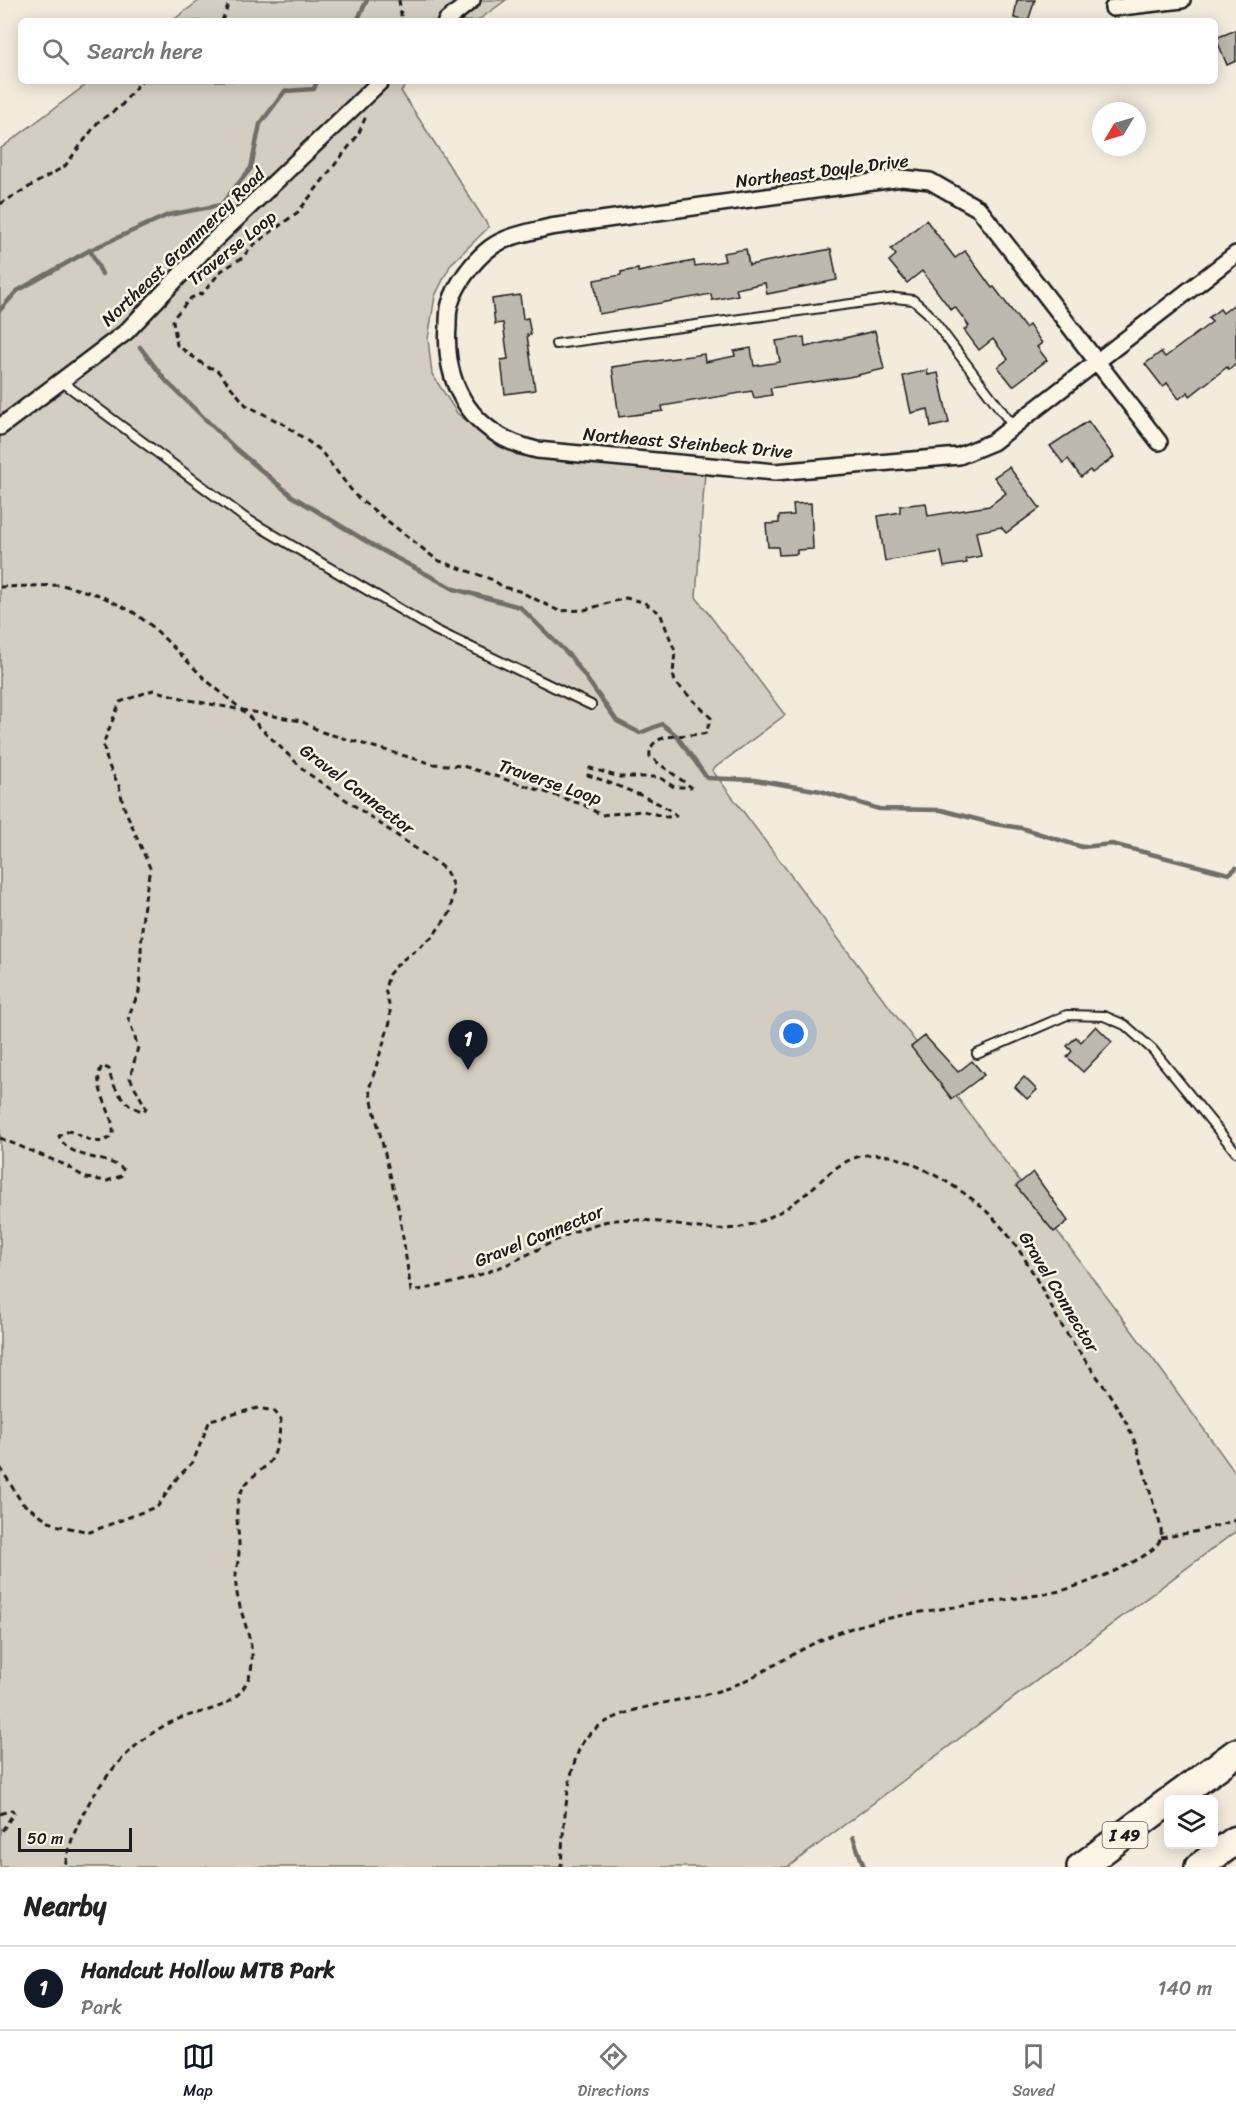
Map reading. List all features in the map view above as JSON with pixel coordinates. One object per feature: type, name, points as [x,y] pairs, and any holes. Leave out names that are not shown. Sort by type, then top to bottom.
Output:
[{"type":"highway","points":[[1179,1795],[1236,1753]]},
{"type":"highway","name":"I 49","points":[[1081,1867],[1164,1805]]},
{"type":"highway","points":[[1199,1867],[1236,1840]]},
{"type":"street","points":[[450,18],[472,0]]},
{"type":"street","points":[[1113,8],[1182,0]]},
{"type":"street","name":"Northeast Grammercy Road","points":[[0,427],[126,332],[204,250],[378,84]]},
{"type":"street","name":"Northeast Doyle Drive","points":[[446,352],[450,304],[470,268],[490,248],[514,236],[550,227],[903,178],[930,181],[979,209],[1159,442]]},
{"type":"street","name":"Northeast Steinbeck Drive","points":[[446,352],[450,375],[457,391],[479,421],[518,446],[537,450],[798,472],[959,456],[981,449],[1013,426],[1236,254]]},
{"type":"lane","points":[[556,344],[895,298],[913,300],[928,314],[1013,426]]},
{"type":"lane","points":[[61,381],[245,518],[435,630],[591,705]]},
{"type":"lane","points":[[976,1054],[1067,1015],[1104,1016],[1125,1025],[1153,1050],[1236,1152]]},
{"type":"path","points":[[223,18],[230,0]]},
{"type":"path","points":[[399,0],[402,18]]},
{"type":"path","points":[[0,204],[65,166],[98,122],[121,106],[139,84]]},
{"type":"path","name":"Traverse Loop","points":[[0,1138],[65,1165],[86,1178],[107,1181],[121,1176],[123,1168],[116,1163],[86,1156],[69,1147],[59,1136],[69,1131],[96,1144],[105,1143],[113,1135],[114,1122],[98,1085],[102,1066],[109,1069],[112,1086],[131,1107],[144,1111],[146,1108],[130,1078],[138,1047],[128,1017],[138,992],[143,911],[150,868],[124,807],[119,786],[108,764],[103,744],[120,702],[153,690],[301,721],[322,732],[433,764],[463,766],[584,805],[601,815],[643,811],[674,817],[676,813],[639,794],[622,790],[588,775],[590,768],[619,777],[659,777],[674,787],[690,788],[689,783],[652,761],[649,752],[660,739],[676,735],[695,736],[706,732],[711,723],[711,718],[702,707],[675,682],[673,674],[675,651],[660,613],[643,603],[626,598],[584,610],[559,611],[519,591],[498,585],[493,580],[437,560],[356,496],[320,450],[285,425],[246,405],[216,369],[207,367],[177,345],[173,321],[191,298],[203,293],[221,271],[242,258],[252,246],[298,212],[343,157],[366,118],[364,97]]},
{"type":"path","name":"Gravel Connector","points":[[0,587],[62,585],[92,592],[122,605],[153,627],[206,680],[241,709],[306,772],[438,864],[451,879],[453,905],[447,920],[432,937],[393,968],[386,982],[390,1023],[369,1089],[399,1211],[411,1291],[440,1287],[478,1276],[580,1231],[611,1221],[634,1219],[716,1229],[747,1226],[787,1208],[835,1168],[854,1157],[883,1155],[898,1158],[945,1181],[972,1198],[996,1218],[1018,1245],[1067,1336],[1105,1388],[1128,1426],[1143,1465],[1162,1530],[1161,1538]]},
{"type":"path","points":[[0,1467],[22,1503],[55,1525],[90,1532],[158,1506],[177,1478],[193,1462],[210,1420],[258,1408],[274,1411],[280,1419],[273,1457],[248,1481],[237,1508],[240,1546],[236,1587],[252,1652],[250,1673],[246,1684],[229,1702],[173,1721],[153,1733],[129,1754],[89,1800],[78,1820],[65,1867]]},
{"type":"path","points":[[561,1867],[575,1760],[586,1738],[606,1723],[640,1710],[689,1700],[726,1688],[820,1640],[848,1630],[921,1614],[1077,1586],[1148,1553],[1161,1538],[1236,1520]]},
{"type":"path","points":[[0,1814],[12,1810],[14,1814],[0,1834]]},
{"type":"shaded area","points":[[200,0],[506,0],[481,18],[176,18]]},
{"type":"shaded area","points":[[87,84],[407,84],[401,91],[489,227],[451,264],[435,296],[428,339],[432,374],[457,413],[488,438],[517,455],[705,472],[696,597],[785,715],[712,770],[1162,1371],[1236,1474],[1236,1531],[788,1867],[0,1867],[0,149]]},
{"type":"building","points":[[1017,0],[1035,0],[1029,18],[1014,18]]},
{"type":"building","points":[[1236,30],[1236,61],[1227,65],[1218,37]]},
{"type":"building","points":[[926,220],[955,258],[965,251],[1025,328],[1029,325],[1042,343],[1037,347],[1047,360],[1013,386],[998,367],[1008,359],[993,339],[979,350],[964,330],[969,326],[955,307],[951,310],[922,271],[907,283],[889,261],[896,255],[891,249]]},
{"type":"building","points":[[746,249],[749,265],[831,249],[837,280],[767,294],[765,283],[736,289],[738,295],[712,300],[711,294],[599,314],[594,280],[638,269],[638,272],[694,261],[695,266],[725,261],[723,253]]},
{"type":"building","points":[[520,295],[523,319],[528,318],[531,335],[527,335],[535,390],[505,394],[501,360],[508,359],[503,323],[495,324],[492,299]]},
{"type":"building","points":[[1236,303],[1236,364],[1229,370],[1227,367],[1190,396],[1188,392],[1179,399],[1167,383],[1163,387],[1145,364],[1161,352],[1165,357],[1212,322],[1208,318],[1220,309],[1223,313]]},
{"type":"building","points":[[875,331],[884,369],[849,377],[770,388],[772,395],[754,398],[752,391],[662,406],[663,411],[619,417],[612,367],[704,354],[705,362],[735,356],[734,351],[751,348],[754,366],[780,362],[776,341],[804,337],[805,347]]},
{"type":"building","points":[[927,370],[928,375],[938,373],[949,423],[931,427],[928,409],[911,413],[903,376]]},
{"type":"building","points":[[1088,421],[1114,457],[1092,473],[1090,470],[1081,477],[1068,459],[1063,463],[1050,446]]},
{"type":"building","points":[[1009,467],[1040,508],[1006,533],[1001,527],[976,532],[981,556],[966,559],[967,563],[944,567],[941,552],[885,561],[878,516],[900,512],[900,506],[926,503],[928,516],[989,506],[1006,493],[994,477]]},
{"type":"building","points":[[811,503],[813,549],[797,550],[797,554],[779,555],[778,547],[768,547],[766,524],[779,523],[779,516],[794,515],[793,504]]},
{"type":"building","points":[[1096,1026],[1112,1042],[1083,1072],[1067,1057],[1072,1051],[1067,1046],[1076,1037],[1081,1042]]},
{"type":"building","points":[[925,1036],[958,1072],[972,1061],[984,1075],[952,1099],[911,1047]]},
{"type":"building","points":[[1024,1077],[1037,1090],[1027,1099],[1015,1087]]},
{"type":"building","points":[[1033,1172],[1068,1221],[1054,1232],[1016,1186]]},
{"type":"waterway","points":[[358,18],[367,0]]},
{"type":"waterway","points":[[0,310],[17,291],[90,250],[168,215],[221,205],[251,168],[260,124],[285,91],[314,89],[316,84]]},
{"type":"waterway","points":[[90,250],[102,274]]},
{"type":"waterway","points":[[140,347],[166,381],[236,449],[292,496],[374,546],[454,589],[520,607],[571,657],[617,721],[640,733],[662,724],[676,735],[707,778],[755,780],[821,791],[879,809],[941,810],[995,824],[1021,828],[1082,847],[1112,844],[1229,874],[1236,868]]},
{"type":"waterway","points":[[853,1837],[864,1867]]},
{"type":"place","name":"Handcut Hollow MTB Park","points":[[468,1070]]}]
